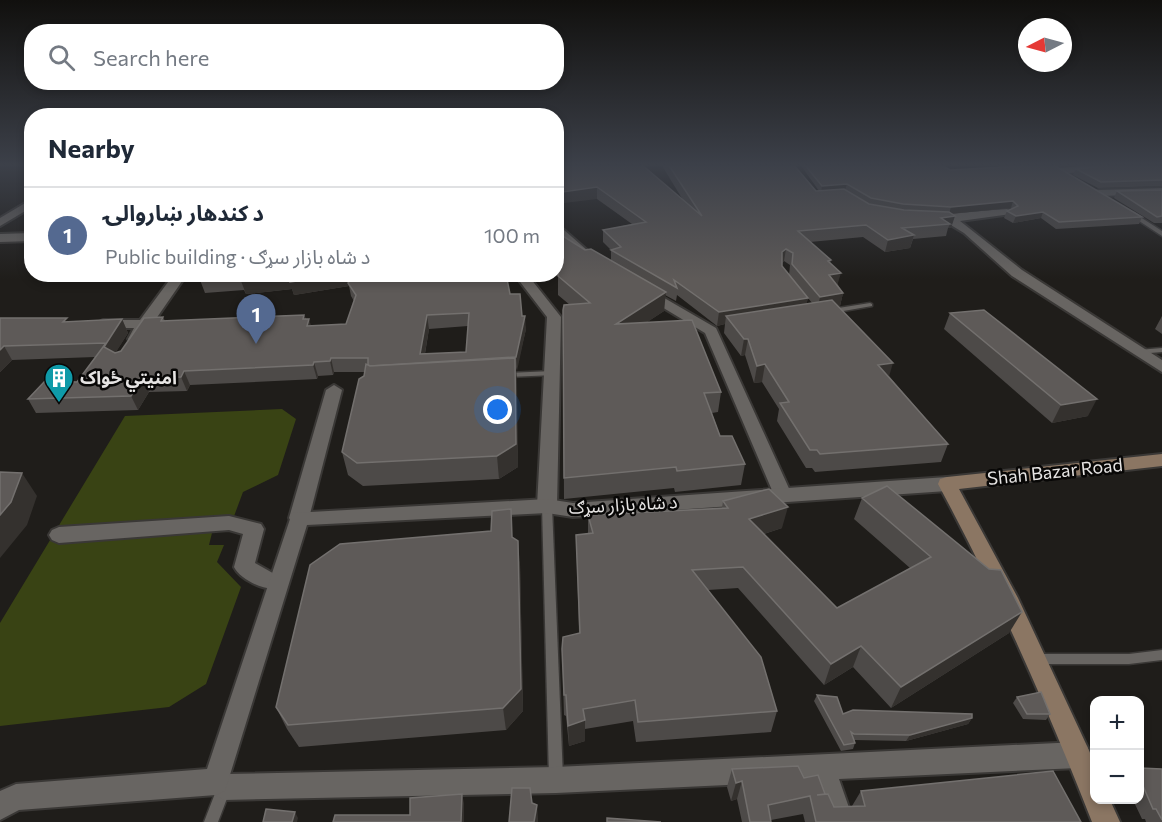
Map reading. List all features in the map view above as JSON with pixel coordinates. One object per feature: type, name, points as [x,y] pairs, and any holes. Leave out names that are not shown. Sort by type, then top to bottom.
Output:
[{"type":"main road","name":"Shah Bazar Road","points":[[947,484],[1162,460]]},
{"type":"main road","points":[[947,484],[978,537],[1090,783]]},
{"type":"main road","points":[[1098,804],[1106,822]]},
{"type":"street","points":[[0,223],[24,207]]},
{"type":"street","points":[[921,217],[949,219],[1007,212]]},
{"type":"street","points":[[949,219],[968,231],[1017,273],[1162,367]]},
{"type":"street","points":[[564,235],[579,251],[599,264]]},
{"type":"street","points":[[0,238],[24,237]]},
{"type":"street","points":[[127,351],[175,282]]},
{"type":"street","points":[[526,282],[554,316],[548,506]]},
{"type":"street","points":[[630,282],[717,330],[783,495]]},
{"type":"street","points":[[84,324],[144,324]]},
{"type":"street","points":[[220,784],[299,518],[334,390]]},
{"type":"street","name":"د شاه بازار سړګ","points":[[299,518],[548,506],[573,510],[947,484]]},
{"type":"street","points":[[59,535],[229,523],[254,529],[244,567],[271,582]]},
{"type":"street","points":[[0,806],[16,797],[220,784],[556,780],[1078,755]]},
{"type":"street","points":[[820,767],[840,822]]},
{"type":"lane","points":[[1126,210],[1162,234]]},
{"type":"lane","points":[[837,319],[826,312],[870,305]]},
{"type":"lane","points":[[1138,352],[1162,350]]},
{"type":"lane","points":[[493,376],[552,373]]},
{"type":"lane","points":[[548,506],[556,780]]},
{"type":"lane","points":[[1035,659],[1129,659],[1162,655]]},
{"type":"lane","points":[[211,822],[220,784]]},
{"type":"green space","points":[[282,409],[296,419],[278,475],[243,492],[230,527],[213,529],[209,545],[224,545],[217,562],[241,587],[206,684],[169,707],[0,726],[0,623],[125,416]]},
{"type":"building","points":[[619,202],[686,202],[702,216],[693,202],[866,202],[904,210],[949,212],[955,216],[941,218],[950,224],[902,228],[914,235],[888,240],[866,225],[798,231],[831,260],[828,261],[841,273],[829,275],[843,293],[820,297],[792,264],[793,253],[786,249],[782,252],[782,266],[808,298],[719,312],[674,280],[677,288],[611,250],[621,247],[603,230],[646,222]]},
{"type":"building","points":[[894,202],[999,202],[951,207]]},
{"type":"building","points":[[1014,202],[1117,202],[1142,217],[1059,222],[1043,212],[1016,216],[1007,211],[1018,206]]},
{"type":"building","points":[[1134,202],[1162,202],[1162,216],[1157,217]]},
{"type":"building","points":[[564,237],[585,250],[591,249],[666,292],[616,324],[692,320],[721,392],[704,393],[720,436],[732,436],[745,464],[677,471],[676,467],[564,478],[563,310],[564,305],[590,303],[564,281]]},
{"type":"building","points":[[349,282],[508,282],[510,294],[520,294],[522,316],[525,316],[516,357],[370,366],[368,358],[331,358],[330,361],[314,362],[313,365],[184,371],[181,377],[142,378],[131,396],[28,399],[45,381],[77,382],[106,343],[4,346],[0,350],[0,318],[67,318],[63,322],[122,319],[104,347],[115,353],[121,351],[144,318],[163,317],[161,321],[304,315],[303,319],[309,319],[307,326],[346,324],[356,295]],"holes":[[[469,313],[466,352],[420,354],[427,315]]]},
{"type":"building","points":[[832,300],[893,363],[878,365],[948,444],[820,454],[817,450],[810,450],[780,403],[789,402],[765,364],[757,366],[748,339],[744,339],[726,316]]},
{"type":"building","points":[[984,310],[1097,399],[1061,405],[950,313]]},
{"type":"building","points":[[515,358],[516,444],[497,456],[357,463],[342,452],[359,379],[364,376],[366,364],[370,366]]},
{"type":"building","points":[[0,472],[22,473],[11,502],[0,515]]},
{"type":"building","points":[[887,486],[989,569],[1001,570],[1022,612],[901,687],[861,646],[831,664],[743,567],[692,570],[761,657],[777,711],[638,722],[635,700],[583,709],[585,720],[568,726],[566,695],[564,695],[563,637],[580,633],[576,535],[593,533],[588,515],[728,508],[723,501],[769,489],[788,507],[749,519],[837,608],[931,557],[862,498]]},
{"type":"building","points":[[511,509],[512,537],[518,541],[521,689],[503,708],[288,725],[276,707],[310,565],[340,544],[491,531],[492,511]]},
{"type":"building","points":[[1041,692],[1050,714],[1027,714],[1017,697]]},
{"type":"building","points":[[817,695],[837,697],[843,714],[853,710],[972,714],[972,718],[910,735],[854,734],[851,732],[855,743],[844,745]]},
{"type":"building","points":[[798,766],[804,778],[818,775],[825,794],[817,795],[828,794],[834,807],[865,806],[861,791],[1053,771],[1081,822],[816,822],[810,796],[768,805],[771,822],[750,822],[742,781],[736,783],[732,769]]},
{"type":"building","points":[[1144,768],[1162,769],[1162,820],[1156,809],[1153,809],[1144,788]]},
{"type":"building","points":[[512,788],[530,788],[532,803],[537,805],[534,822],[509,822]]},
{"type":"building","points":[[462,794],[461,822],[333,822],[335,815],[410,815],[410,798]]},
{"type":"building","points":[[266,809],[295,812],[292,822],[263,822]]},
{"type":"building","points":[[607,818],[661,822],[607,822]]},
{"type":"place","name":"د کندهار ښاروالۍ","points":[[256,344]]},
{"type":"place","name":"امنيتي ځواک","points":[[59,404]]}]
